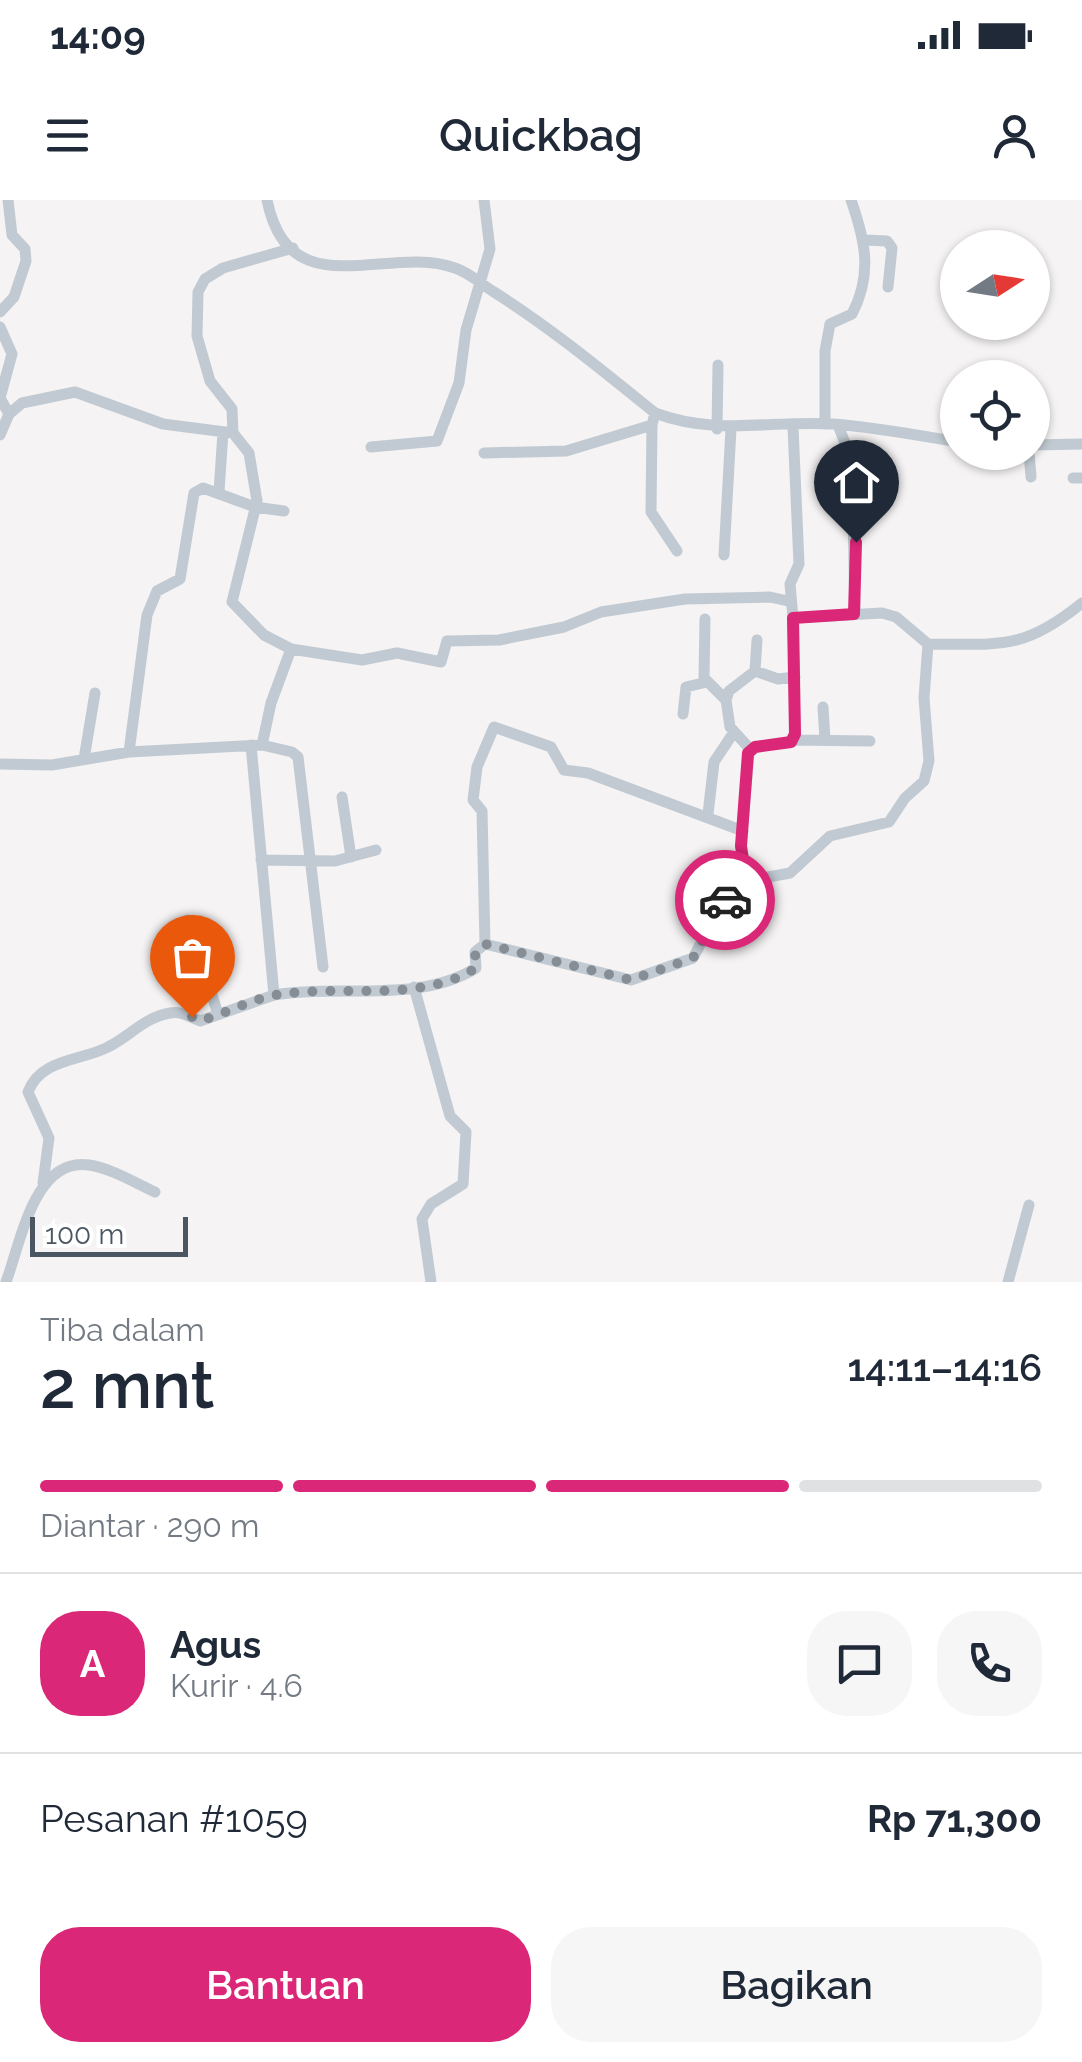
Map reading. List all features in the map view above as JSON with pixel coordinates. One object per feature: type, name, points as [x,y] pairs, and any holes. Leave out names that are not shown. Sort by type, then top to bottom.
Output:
[{"type":"street","points":[[0,312],[14,297],[26,261],[25,249],[12,235],[8,200]]},
{"type":"street","points":[[267,200],[278,232],[302,257],[332,268],[444,265],[482,284],[654,419]]},
{"type":"street","points":[[371,447],[436,444],[459,384],[466,330],[490,249],[484,200]]},
{"type":"street","points":[[851,200],[865,240],[865,272],[856,309],[830,324],[825,351],[832,425],[852,461],[854,614]]},
{"type":"street","points":[[865,240],[887,241],[892,248],[888,288]]},
{"type":"street","points":[[219,492],[232,409],[210,381],[196,336],[198,292],[205,279],[223,268],[293,248]]},
{"type":"street","points":[[0,327],[12,354],[0,398],[9,414]]},
{"type":"street","points":[[718,365],[724,429],[724,556]]},
{"type":"street","points":[[0,435],[9,414],[28,400],[75,392],[163,424],[228,432],[250,456],[255,507],[232,602],[264,635],[291,649],[362,660],[397,653],[440,662],[446,641],[499,640],[564,627],[602,612],[636,605],[695,598],[770,597],[788,601]]},
{"type":"street","points":[[654,419],[650,512],[678,551]]},
{"type":"street","points":[[484,452],[566,451],[654,419],[724,429],[832,425],[940,440]]},
{"type":"street","points":[[793,426],[799,564],[788,601],[793,618],[793,740]]},
{"type":"street","points":[[1050,445],[1082,444]]},
{"type":"street","points":[[1030,470],[1031,477]]},
{"type":"street","points":[[129,752],[152,598],[156,590],[180,579],[194,493],[200,487],[255,507],[284,510]]},
{"type":"street","points":[[793,618],[892,615],[928,644],[1026,640],[1050,630],[1082,603]]},
{"type":"street","points":[[705,619],[702,670],[707,682],[726,700]]},
{"type":"street","points":[[755,671],[757,640]]},
{"type":"street","points":[[6,1282],[43,1182],[48,1138],[28,1092],[33,1082],[72,1055],[107,1048],[149,1020],[178,1012],[200,1021],[274,995],[414,987],[473,971],[478,948],[485,944],[636,980],[693,958],[721,905],[746,880],[790,873],[830,836],[889,822],[904,798],[924,781],[930,761],[924,698],[928,644]]},
{"type":"street","points":[[274,995],[257,745],[291,649]]},
{"type":"street","points":[[755,671],[778,679],[795,678]]},
{"type":"street","points":[[746,880],[741,855],[751,750],[734,732],[726,700],[729,690],[755,671]]},
{"type":"street","points":[[683,714],[686,687],[707,682]]},
{"type":"street","points":[[84,759],[95,693]]},
{"type":"street","points":[[822,707],[825,740]]},
{"type":"street","points":[[485,944],[482,811],[473,800],[477,767],[494,727],[551,747],[564,770],[588,773],[708,814],[743,831]]},
{"type":"street","points":[[708,814],[714,762],[734,732]]},
{"type":"street","points":[[751,750],[793,740],[870,741]]},
{"type":"street","points":[[0,764],[52,765],[129,752],[257,745],[292,752],[298,758],[324,966]]},
{"type":"street","points":[[342,797],[351,856]]},
{"type":"street","points":[[262,860],[329,862],[376,850]]},
{"type":"street","points":[[188,920],[218,1014]]},
{"type":"street","points":[[414,987],[450,1116],[466,1132],[463,1184],[431,1204],[422,1219],[431,1282]]},
{"type":"street","points":[[43,1182],[62,1168],[85,1164],[155,1192]]},
{"type":"street","points":[[1008,1282],[1029,1205]]},
{"type":"way so far","points":[[192,1017],[200,1021],[280,994],[389,990],[442,981],[476,968],[475,952],[485,944],[588,972],[619,974],[636,980],[693,958],[725,900]]},
{"type":"route","points":[[725,900],[746,880],[741,846],[748,753],[755,747],[791,742],[795,734],[793,618],[854,614],[856,542]]}]
